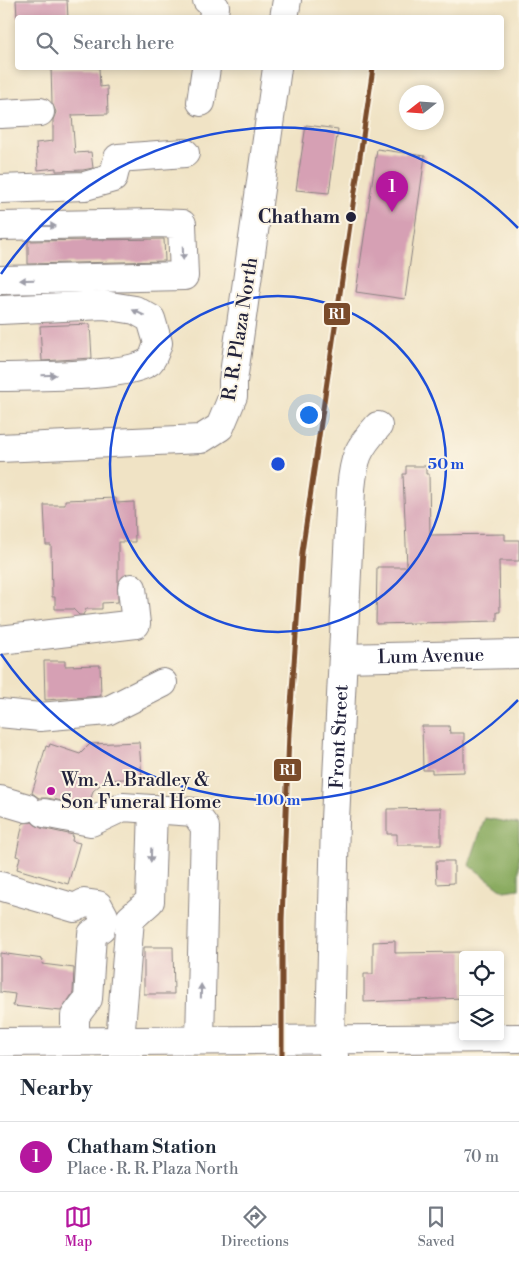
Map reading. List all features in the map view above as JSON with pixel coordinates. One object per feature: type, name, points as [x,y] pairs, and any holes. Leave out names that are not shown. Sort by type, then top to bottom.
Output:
[{"type":"street","points":[[207,0],[214,7],[213,15]]},
{"type":"street","points":[[284,15],[287,0]]},
{"type":"street","points":[[201,102],[206,70]]},
{"type":"street","name":"R. R. Plaza North","points":[[0,448],[201,439],[220,428],[233,396],[278,70]]},
{"type":"street","points":[[0,114],[40,112]]},
{"type":"street","points":[[0,189],[85,186],[113,178],[118,158],[185,153]]},
{"type":"street","points":[[0,226],[182,224],[184,276],[0,280]]},
{"type":"street","points":[[0,310],[104,305],[135,310],[151,319],[158,344],[151,360],[135,369],[92,373],[0,376]]},
{"type":"street","name":"Front Street","points":[[332,1047],[335,820],[354,462],[363,443],[378,426]]},
{"type":"street","points":[[0,640],[136,624],[132,588]]},
{"type":"street","name":"Lum Avenue","points":[[343,658],[519,654]]},
{"type":"street","points":[[0,713],[40,717],[107,711],[163,683]]},
{"type":"street","points":[[0,800],[91,822],[123,807],[194,812],[205,827],[200,1039]]},
{"type":"street","points":[[120,1041],[130,919],[150,901],[152,809]]},
{"type":"street","points":[[0,886],[75,908],[84,902],[98,905],[104,916],[102,928],[92,934],[88,999],[75,1016],[75,1041]]},
{"type":"street","points":[[0,1042],[34,1049],[75,1041],[200,1039],[332,1047],[519,1038]]},
{"type":"green space","points":[[485,818],[519,824],[519,889],[504,891],[469,865]]},
{"type":"building","points":[[16,0],[67,0],[68,15],[17,15]]},
{"type":"building","points":[[51,70],[99,70],[100,87],[107,86],[108,114],[72,115],[75,153],[91,152],[93,168],[56,171],[56,168],[38,170],[36,143],[53,141],[53,120],[56,112],[52,103]]},
{"type":"building","points":[[306,125],[338,129],[329,193],[296,190]]},
{"type":"building","points":[[377,149],[425,156],[405,299],[356,292]]},
{"type":"building","points":[[164,239],[165,261],[28,264],[28,241]]},
{"type":"building","points":[[90,324],[92,358],[42,361],[40,326]]},
{"type":"building","points":[[406,466],[426,466],[426,474],[429,474],[430,535],[505,534],[505,540],[519,540],[519,561],[499,561],[500,612],[497,612],[497,621],[376,624],[377,567],[407,567],[403,474],[406,474]]},
{"type":"building","points":[[116,498],[116,503],[134,502],[135,542],[118,542],[118,602],[102,603],[102,609],[86,609],[83,615],[79,615],[73,609],[55,609],[55,597],[52,597],[51,545],[46,545],[44,505],[65,505],[65,500]]},
{"type":"building","points":[[44,661],[65,661],[65,666],[100,665],[101,696],[45,700]]},
{"type":"building","points":[[422,726],[449,726],[450,733],[464,733],[464,772],[432,773],[432,770],[423,770]]},
{"type":"building","points":[[139,742],[142,778],[106,780],[93,791],[89,806],[39,798],[32,793],[46,746],[49,747],[50,744],[80,754],[90,744]]},
{"type":"building","points":[[441,808],[441,845],[397,845],[397,834],[387,834],[387,809]]},
{"type":"building","points":[[32,822],[41,828],[73,835],[72,841],[80,843],[68,884],[17,869],[20,857],[16,856],[23,823]]},
{"type":"building","points":[[436,861],[454,861],[454,883],[437,884]]},
{"type":"building","points":[[395,941],[395,953],[459,952],[459,998],[364,1002],[364,974],[373,974],[373,942]]},
{"type":"building","points":[[144,947],[173,947],[174,994],[144,994]]},
{"type":"building","points":[[0,953],[43,959],[42,964],[74,968],[73,993],[61,1011],[13,1006],[15,994],[0,992]]},
{"type":"transit line","name":"R1","points":[[282,1056],[282,920],[289,733],[302,552],[373,70]]},
{"type":"place","name":"Chatham Station","points":[[392,212]]},
{"type":"place","name":"Chatham","points":[[351,217]]},
{"type":"place","name":"Wm. A. Bradley & Son Funeral Home","points":[[51,791]]}]
